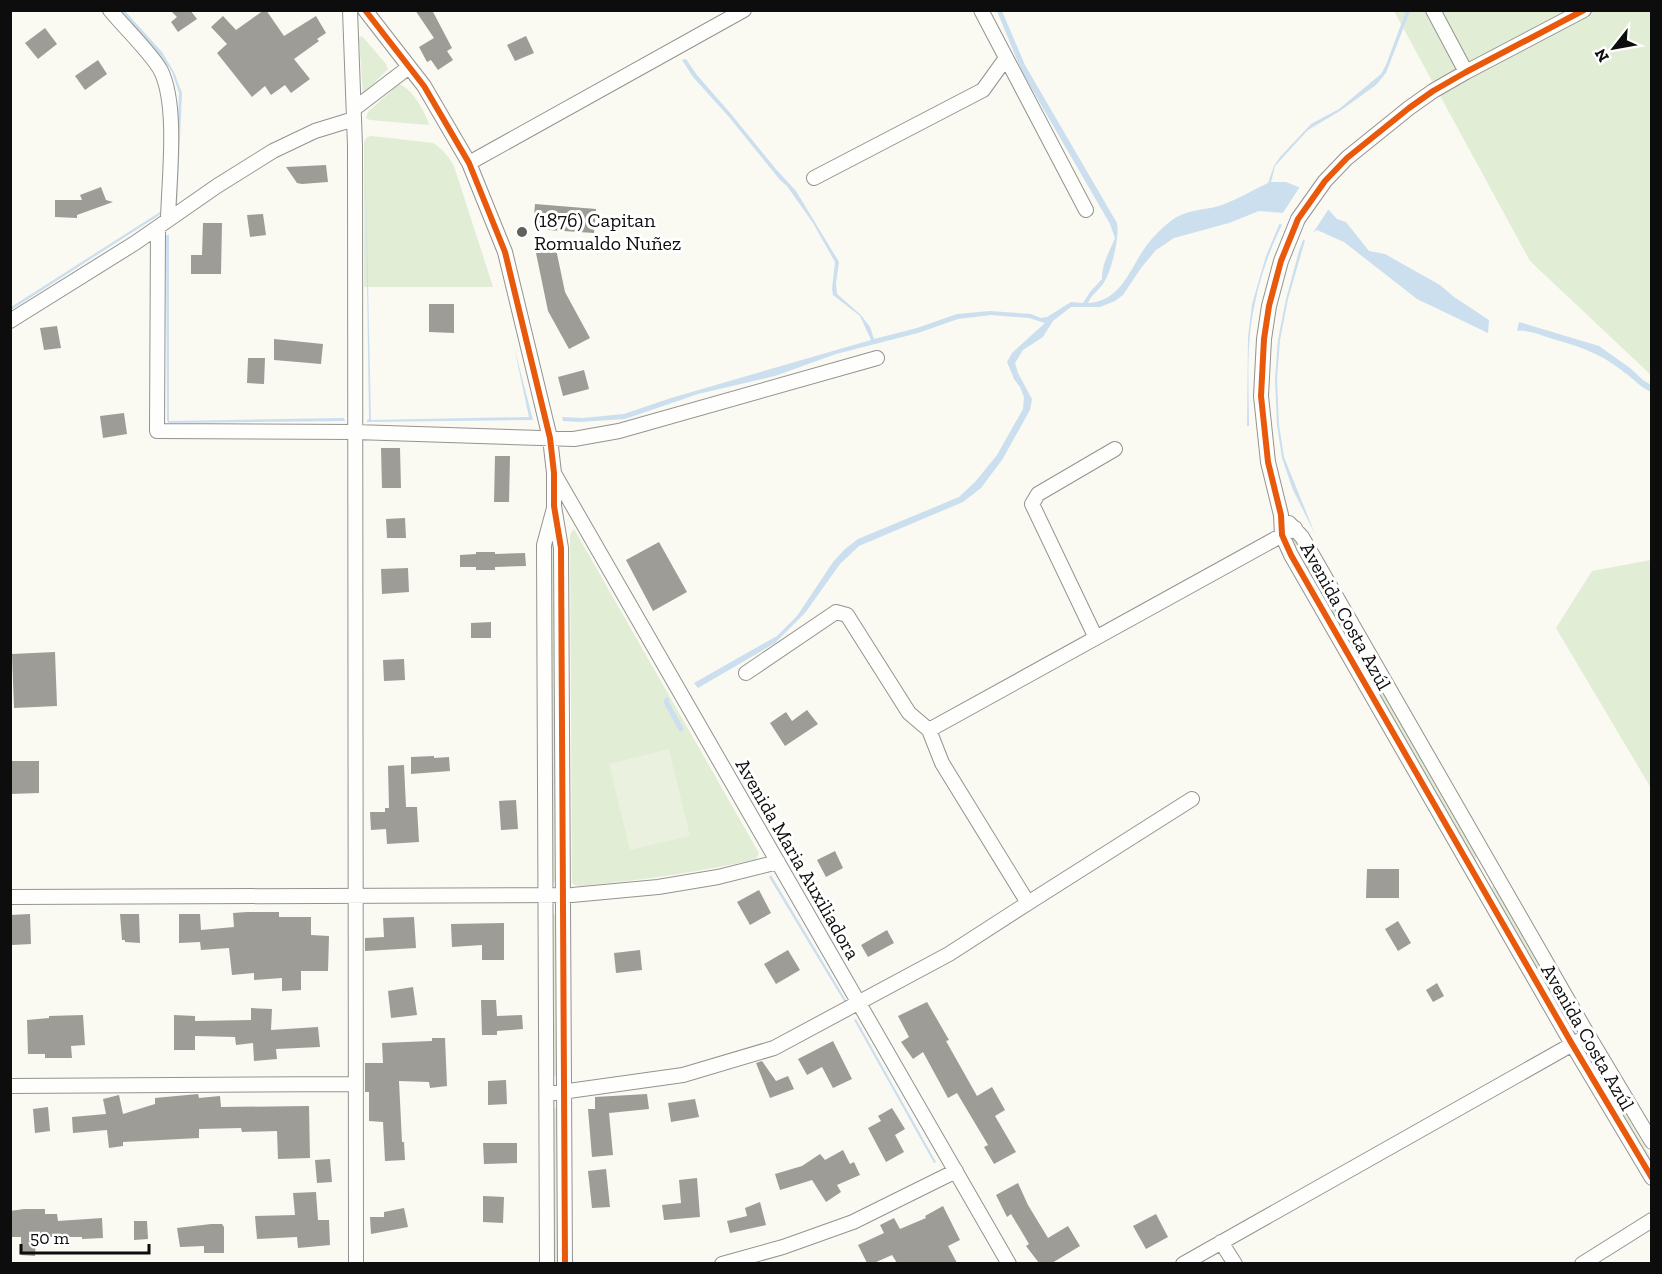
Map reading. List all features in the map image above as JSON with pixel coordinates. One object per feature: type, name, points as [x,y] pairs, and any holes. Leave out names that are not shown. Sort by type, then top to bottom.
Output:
[{"type":"street","points":[[110,10],[160,69],[169,90],[171,110],[163,223],[157,431],[355,432],[574,439],[619,431],[877,358]]},
{"type":"street","points":[[350,10],[354,114],[356,1263]]},
{"type":"street","points":[[366,10],[423,86],[469,163],[504,252],[550,438],[554,473],[554,506],[561,548],[565,1263]]},
{"type":"street","points":[[469,163],[744,10]]},
{"type":"street","points":[[981,10],[1086,210]]},
{"type":"street","points":[[1433,10],[1466,72]]},
{"type":"street","name":"Avenida Costa Azúl","points":[[1584,10],[1433,91],[1370,138],[1325,181],[1298,219],[1281,261],[1269,306],[1261,396],[1268,462],[1281,515],[1282,535],[1297,566],[1572,1044],[1652,1178]]},
{"type":"street","points":[[814,178],[983,90],[1006,58]]},
{"type":"street","points":[[10,321],[273,150],[354,114],[408,67]]},
{"type":"street","points":[[1096,638],[1032,504],[1038,494],[1114,449]]},
{"type":"street","name":"Avenida Maria Auxiliadora","points":[[554,473],[1009,1263]]},
{"type":"street","points":[[547,1263],[544,545],[554,506]]},
{"type":"street","name":"Avenida Costa Azúl","points":[[1281,515],[1302,537],[1588,1035],[1652,1142]]},
{"type":"street","points":[[929,730],[1295,528]]},
{"type":"street","points":[[746,673],[836,612],[847,615],[909,713],[929,730],[942,764],[1028,903]]},
{"type":"street","points":[[547,1095],[683,1075],[774,1048],[949,954],[1192,800]]},
{"type":"street","points":[[10,897],[563,895],[658,887],[718,878],[778,862]]},
{"type":"street","points":[[1477,879],[1493,869]]},
{"type":"street","points":[[1184,1263],[1588,1035]]},
{"type":"street","points":[[10,1086],[356,1084]]},
{"type":"street","points":[[722,1263],[783,1247],[853,1222],[956,1171]]},
{"type":"street","points":[[1582,1263],[1652,1220]]},
{"type":"street","points":[[1221,1242],[1235,1263]]},
{"type":"green space","points":[[1394,11],[1651,11],[1651,375],[1530,261]]},
{"type":"green space","points":[[362,36],[388,69],[363,94],[359,38]]},
{"type":"green space","points":[[399,84],[409,90],[422,108],[429,125],[366,118],[368,112]]},
{"type":"green space","points":[[367,137],[433,143],[447,156],[454,166],[493,287],[364,287],[364,142]]},
{"type":"green space","points":[[574,529],[759,853],[756,859],[647,879],[581,886],[574,885],[572,882],[570,535]]},
{"type":"green space","points":[[549,534],[555,534],[556,882],[552,882]]},
{"type":"green space","points":[[1290,537],[1301,548],[1476,854],[1476,862],[1295,552]]},
{"type":"green space","points":[[1652,560],[1651,788],[1556,628],[1592,571]]},
{"type":"green space","points":[[669,749],[690,836],[630,850],[609,764]]},
{"type":"green space","points":[[1493,886],[1569,1016],[1567,1020],[1490,891]]},
{"type":"green space","points":[[552,914],[557,915],[556,1076],[552,1074]]},
{"type":"green space","points":[[1593,1057],[1651,1158],[1651,1172],[1587,1058]]},
{"type":"green space","points":[[554,1107],[559,1110],[558,1263],[554,1262]]},
{"type":"water","points":[[121,11],[125,11],[162,52],[174,72],[182,93],[177,206],[174,206],[179,93],[172,72],[160,55]]},
{"type":"water","points":[[997,11],[1002,11],[1025,65],[1117,223],[1116,246],[1109,272],[1088,303],[1100,301],[1118,289],[1150,241],[1176,218],[1222,205],[1268,183],[1274,166],[1280,157],[1311,124],[1339,109],[1381,74],[1406,11],[1410,11],[1386,73],[1376,85],[1340,111],[1308,130],[1275,166],[1271,182],[1286,182],[1303,189],[1275,240],[1257,295],[1249,345],[1249,426],[1247,426],[1248,337],[1252,304],[1266,256],[1284,213],[1259,211],[1229,223],[1174,238],[1156,250],[1123,295],[1115,301],[1100,307],[1071,307],[1053,321],[1043,337],[1023,350],[1015,363],[1032,399],[1030,410],[1002,460],[981,488],[963,502],[859,546],[840,564],[805,613],[775,643],[698,688],[694,683],[777,636],[797,616],[833,562],[858,539],[959,497],[975,482],[997,455],[1023,409],[1024,397],[1007,362],[1012,353],[1045,323],[1029,318],[991,315],[958,319],[918,333],[836,354],[775,376],[698,394],[625,419],[563,421],[562,417],[583,418],[624,414],[671,398],[871,340],[860,316],[833,295],[835,262],[813,223],[787,186],[693,77],[682,60],[686,59],[796,191],[839,262],[837,294],[861,315],[870,327],[874,339],[917,328],[957,314],[990,311],[1031,314],[1041,318],[1047,317],[1071,302],[1083,303],[1102,279],[1105,263],[1115,238],[1110,224],[1022,72]]},
{"type":"water","points":[[365,143],[371,420],[529,417],[514,347],[533,420],[367,422],[369,419]]},
{"type":"water","points":[[1326,207],[1337,219],[1346,222],[1369,251],[1385,254],[1440,285],[1489,320],[1488,333],[1417,299],[1344,242],[1317,230],[1306,237],[1288,299],[1280,340],[1277,379],[1279,425],[1284,457],[1315,534],[1293,490],[1282,458],[1277,425],[1275,379],[1278,340],[1299,251],[1304,237]]},
{"type":"water","points":[[160,212],[161,214],[11,310],[11,307]]},
{"type":"water","points":[[166,235],[169,235],[169,421],[344,418],[345,421],[168,423]]},
{"type":"water","points":[[1519,322],[1599,346],[1651,385],[1651,392],[1616,366],[1591,352],[1535,333],[1517,331]]},
{"type":"water","points":[[771,875],[847,1002],[845,1003],[769,877]]},
{"type":"water","points":[[856,1019],[936,1162],[934,1163],[854,1020]]},
{"type":"pier","points":[[1301,185],[1306,190],[1284,226],[1277,222]]},
{"type":"pier","points":[[1328,204],[1330,207],[1307,242],[1301,238],[1324,205]]},
{"type":"building","points":[[170,10],[190,10],[197,19],[178,32],[171,22],[177,17]]},
{"type":"building","points":[[264,10],[284,36],[316,16],[326,33],[294,59],[310,79],[291,93],[285,85],[271,95],[265,86],[252,97],[217,53],[227,44],[211,27],[223,16],[236,30]]},
{"type":"building","points":[[415,10],[432,10],[452,48],[447,51],[453,60],[438,70],[431,60],[427,62],[419,47],[434,38]]},
{"type":"building","points":[[45,28],[57,44],[38,59],[25,43]]},
{"type":"building","points":[[526,36],[534,53],[515,61],[507,45]]},
{"type":"building","points":[[98,60],[107,74],[85,90],[75,76]]},
{"type":"building","points":[[326,165],[328,182],[302,184],[297,183],[286,167]]},
{"type":"building","points":[[101,187],[106,200],[113,202],[77,215],[77,218],[55,217],[55,200],[82,200],[80,195]]},
{"type":"building","points":[[535,204],[596,209],[594,233],[533,229]]},
{"type":"building","points":[[263,214],[266,235],[250,237],[247,215]]},
{"type":"building","points":[[203,223],[222,223],[221,274],[191,274],[191,255],[202,255]]},
{"type":"building","points":[[556,249],[565,292],[590,338],[569,349],[548,311],[536,253]]},
{"type":"building","points":[[429,304],[454,304],[454,333],[429,332]]},
{"type":"building","points":[[57,326],[61,348],[44,350],[40,328]]},
{"type":"building","points":[[274,339],[323,344],[321,364],[274,360]]},
{"type":"building","points":[[248,358],[265,358],[264,384],[247,383]]},
{"type":"building","points":[[584,370],[589,389],[563,396],[558,377]]},
{"type":"building","points":[[124,413],[127,434],[103,438],[100,416]]},
{"type":"building","points":[[381,448],[400,448],[401,488],[382,488]]},
{"type":"building","points":[[495,456],[510,456],[509,502],[494,502]]},
{"type":"building","points":[[405,518],[406,538],[387,538],[386,519]]},
{"type":"building","points":[[659,542],[687,592],[653,611],[626,560]]},
{"type":"building","points":[[476,552],[525,553],[526,566],[495,567],[495,570],[460,567],[460,555],[476,554]]},
{"type":"building","points":[[408,568],[409,592],[382,594],[381,569]]},
{"type":"building","points":[[491,622],[491,638],[471,638],[471,623]]},
{"type":"building","points":[[55,652],[57,706],[14,708],[12,654]]},
{"type":"building","points":[[404,659],[405,680],[384,681],[383,660]]},
{"type":"building","points":[[807,710],[818,724],[785,746],[770,723],[786,712],[792,721]]},
{"type":"building","points":[[434,756],[434,758],[449,757],[450,771],[411,774],[411,757]]},
{"type":"building","points":[[10,761],[39,761],[39,793],[10,794]]},
{"type":"building","points":[[404,765],[406,807],[417,807],[419,842],[387,844],[386,829],[371,830],[370,812],[385,812],[385,808],[389,808],[388,766]]},
{"type":"building","points":[[516,800],[518,829],[501,830],[499,801]]},
{"type":"building","points":[[835,851],[843,868],[826,877],[817,860]]},
{"type":"building","points":[[1367,869],[1399,869],[1399,898],[1366,898]]},
{"type":"building","points":[[759,890],[771,913],[750,925],[737,902]]},
{"type":"building","points":[[279,912],[279,917],[311,917],[311,935],[329,936],[328,971],[301,971],[301,990],[282,991],[282,978],[254,980],[254,973],[232,975],[229,948],[201,950],[200,942],[179,943],[179,914],[200,914],[201,930],[234,927],[233,913]]},
{"type":"building","points":[[30,914],[31,944],[12,945],[10,915]]},
{"type":"building","points":[[120,914],[139,914],[140,943],[122,940]]},
{"type":"building","points":[[414,917],[416,948],[365,951],[365,938],[384,937],[383,918]]},
{"type":"building","points":[[1398,921],[1411,943],[1398,951],[1385,929]]},
{"type":"building","points":[[504,923],[504,960],[482,960],[482,945],[452,947],[451,924]]},
{"type":"building","points":[[887,930],[894,943],[868,957],[861,945]]},
{"type":"building","points":[[640,950],[642,970],[616,973],[614,953]]},
{"type":"building","points":[[788,950],[800,970],[776,984],[764,964]]},
{"type":"building","points":[[1437,983],[1444,996],[1433,1002],[1426,990]]},
{"type":"building","points":[[413,987],[417,1015],[391,1018],[388,991]]},
{"type":"building","points":[[481,1000],[496,1000],[497,1016],[522,1015],[523,1029],[497,1031],[497,1035],[482,1035]]},
{"type":"building","points":[[927,1002],[977,1096],[992,1087],[1005,1110],[995,1116],[1016,1152],[994,1164],[984,1147],[988,1145],[957,1093],[948,1098],[923,1052],[913,1059],[901,1042],[909,1037],[898,1016]]},
{"type":"building","points":[[251,1008],[272,1009],[271,1030],[318,1027],[320,1047],[276,1049],[277,1059],[254,1061],[253,1043],[236,1045],[235,1037],[195,1036],[195,1050],[174,1050],[174,1015],[195,1016],[195,1021],[251,1020]]},
{"type":"building","points":[[83,1015],[85,1045],[71,1046],[72,1058],[45,1058],[45,1054],[28,1054],[27,1020],[49,1018],[49,1016]]},
{"type":"building","points":[[432,1038],[445,1038],[447,1086],[430,1088],[429,1082],[399,1081],[405,1160],[385,1161],[383,1122],[369,1121],[369,1092],[365,1092],[365,1063],[383,1063],[382,1043],[432,1041]]},
{"type":"building","points":[[833,1041],[852,1079],[833,1088],[822,1067],[807,1075],[798,1059]]},
{"type":"building","points":[[762,1061],[776,1081],[788,1076],[794,1089],[770,1098],[756,1063]]},
{"type":"building","points":[[506,1080],[507,1104],[488,1105],[488,1081]]},
{"type":"building","points":[[198,1094],[199,1098],[220,1096],[221,1107],[309,1106],[310,1158],[278,1159],[277,1131],[242,1132],[241,1128],[199,1129],[199,1138],[123,1142],[123,1146],[109,1148],[107,1130],[73,1133],[72,1117],[106,1114],[103,1099],[119,1095],[123,1114],[155,1104],[155,1098]]},
{"type":"building","points":[[647,1094],[649,1109],[609,1113],[613,1155],[592,1157],[588,1109],[595,1109],[595,1097]]},
{"type":"building","points":[[695,1099],[699,1117],[671,1122],[668,1103]]},
{"type":"building","points":[[48,1107],[50,1131],[35,1133],[33,1109]]},
{"type":"building","points":[[892,1108],[905,1129],[895,1135],[904,1152],[886,1162],[868,1128],[881,1121],[878,1116]]},
{"type":"building","points":[[483,1143],[517,1143],[517,1163],[484,1164]]},
{"type":"building","points":[[843,1150],[850,1164],[854,1162],[860,1175],[837,1185],[841,1192],[826,1202],[812,1180],[780,1190],[775,1174],[802,1166],[820,1154],[825,1160]]},
{"type":"building","points":[[330,1159],[332,1182],[317,1183],[315,1160]]},
{"type":"building","points":[[606,1169],[610,1207],[592,1208],[588,1171]]},
{"type":"building","points":[[697,1178],[700,1217],[664,1220],[662,1205],[681,1203],[679,1180]]},
{"type":"building","points":[[1018,1183],[1048,1238],[1068,1226],[1080,1246],[1052,1263],[1039,1263],[1026,1246],[1029,1244],[1011,1214],[1007,1217],[996,1195]]},
{"type":"building","points":[[316,1192],[318,1220],[329,1220],[330,1245],[298,1248],[297,1237],[257,1239],[255,1216],[295,1215],[293,1193]]},
{"type":"building","points":[[483,1196],[504,1197],[503,1223],[483,1222]]},
{"type":"building","points":[[760,1202],[766,1225],[730,1233],[727,1221],[747,1216],[745,1208]]},
{"type":"building","points":[[943,1206],[960,1240],[948,1246],[957,1263],[897,1263],[892,1255],[874,1263],[867,1263],[858,1245],[884,1233],[880,1225],[894,1218],[900,1229],[926,1218],[925,1216]]},
{"type":"building","points":[[404,1208],[408,1227],[371,1234],[370,1217],[384,1217],[384,1212]]},
{"type":"building","points":[[45,1209],[45,1214],[57,1214],[58,1221],[102,1218],[103,1238],[36,1237],[35,1256],[21,1255],[21,1237],[10,1237],[10,1211]]},
{"type":"building","points":[[1156,1214],[1168,1237],[1146,1249],[1133,1226]]},
{"type":"building","points":[[134,1221],[147,1221],[148,1239],[134,1240]]},
{"type":"building","points":[[222,1224],[224,1227],[224,1253],[204,1253],[204,1246],[180,1247],[177,1228]]},
{"type":"waterway","points":[[667,700],[681,729]]},
{"type":"cycle path","points":[[365,10],[424,86],[469,163],[505,252],[550,438],[554,473],[554,506],[561,548],[565,1264]]},
{"type":"cycle path","points":[[1584,10],[1433,91],[1347,158],[1325,181],[1298,219],[1281,261],[1269,306],[1264,339],[1261,396],[1268,462],[1281,515],[1282,535],[1291,555],[1572,1044],[1652,1178]]},
{"type":"place","name":"(1876) Capitan Romualdo Nuñez","points":[[522,232]]}]
